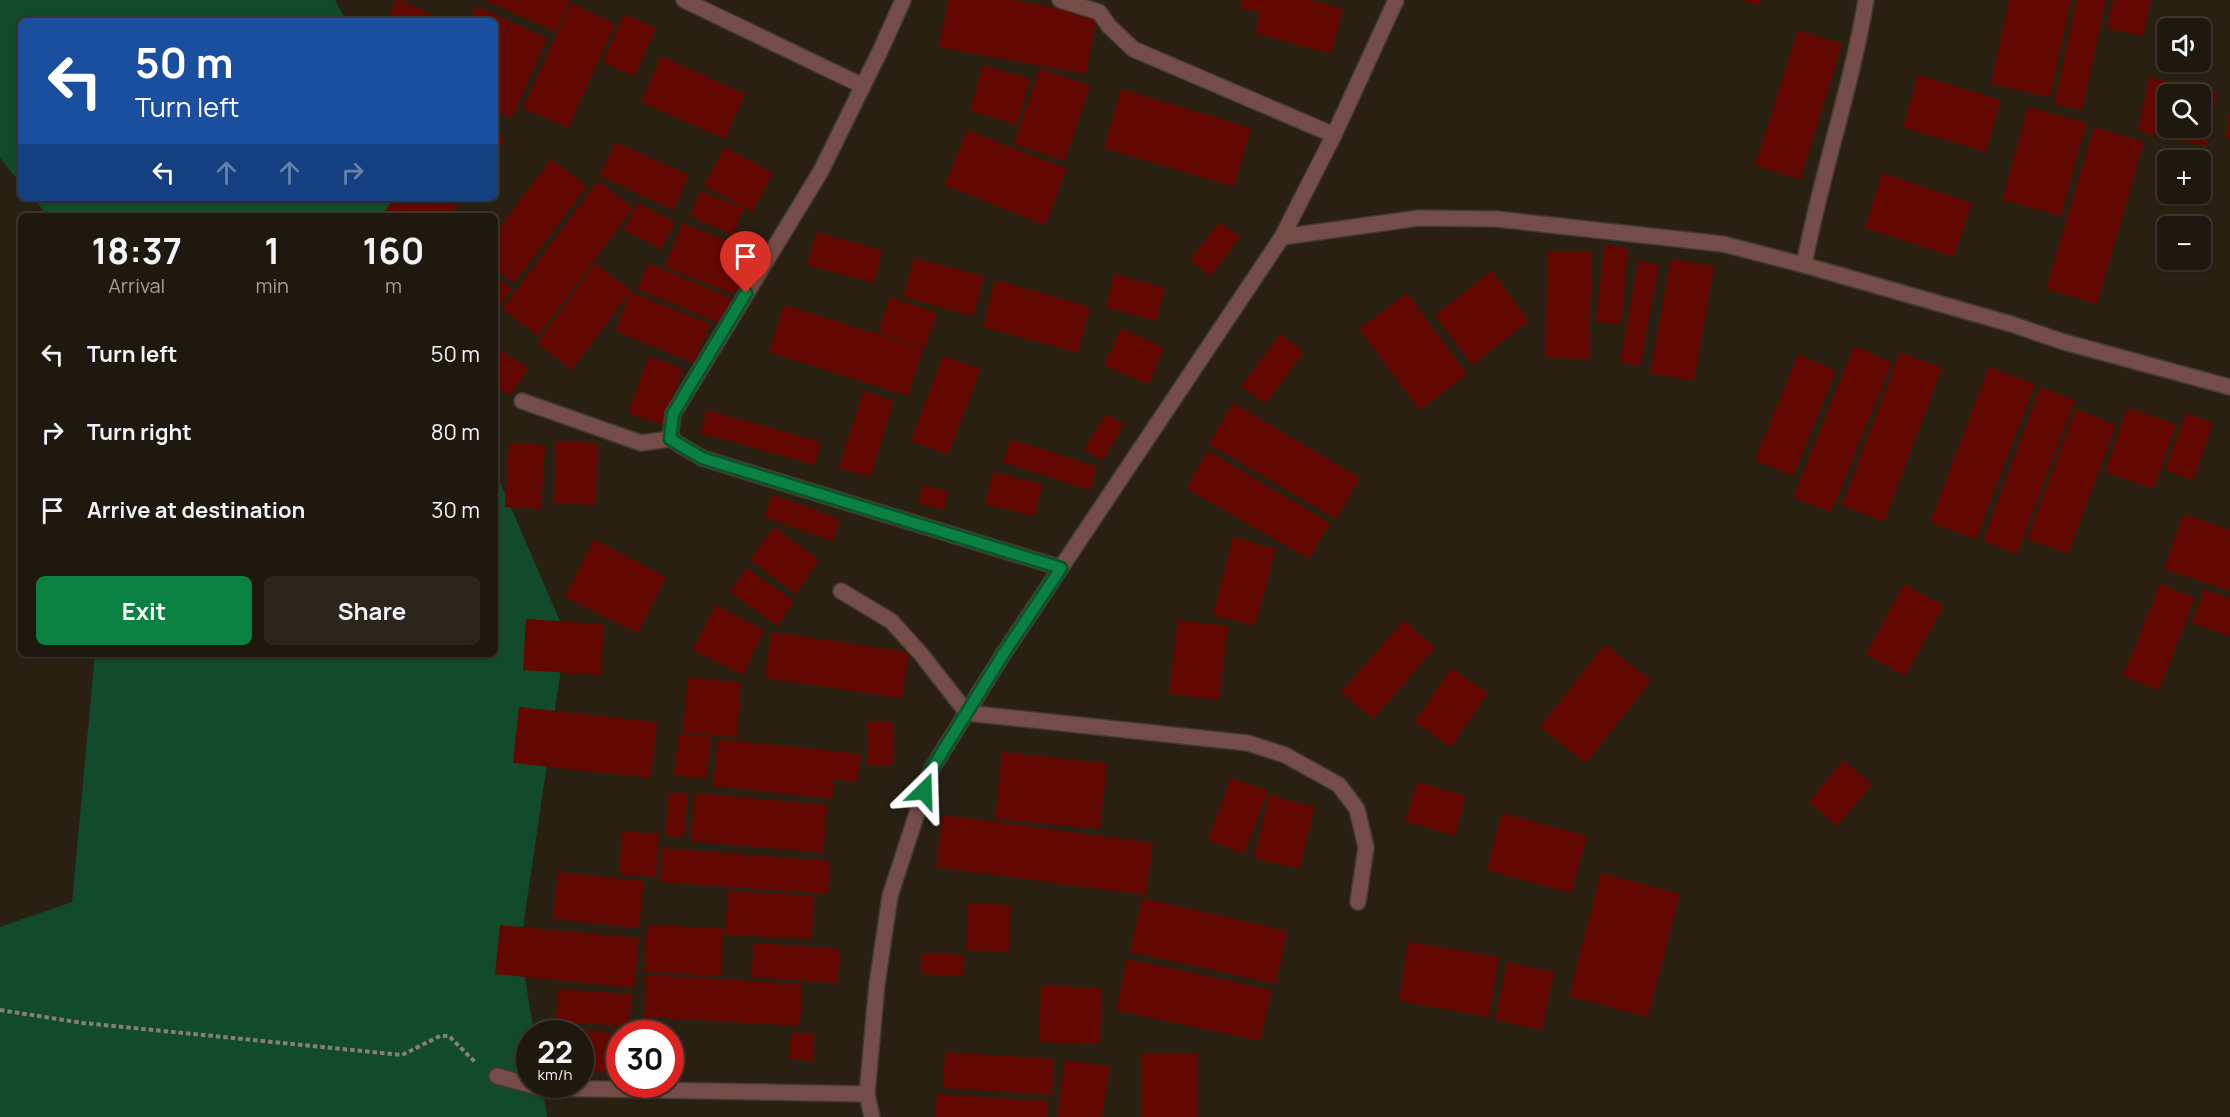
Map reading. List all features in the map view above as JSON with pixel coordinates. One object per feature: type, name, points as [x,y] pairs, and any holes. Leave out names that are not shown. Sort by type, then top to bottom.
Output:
[{"type":"street","points":[[684,0],[863,86]]},
{"type":"street","points":[[670,439],[673,414],[821,171],[903,0]]},
{"type":"street","points":[[1060,0],[1099,12],[1109,26],[1133,49],[1334,135]]},
{"type":"street","points":[[872,1117],[867,1094],[877,984],[890,896],[931,770],[1061,568],[1282,237],[1334,135],[1396,0]]},
{"type":"street","points":[[1804,264],[1846,95],[1866,0]]},
{"type":"street","points":[[1282,237],[1419,218],[1496,219],[1723,244],[1804,264],[2011,324],[2064,342],[2230,387]]},
{"type":"street","points":[[522,401],[641,443],[670,439],[702,458],[1061,568]]},
{"type":"street","points":[[842,591],[891,621],[921,654],[967,713],[1248,743],[1285,755],[1339,785],[1357,809],[1366,847],[1358,902]]},
{"type":"street","points":[[497,1076],[540,1088],[867,1094]]},
{"type":"path","points":[[0,1010],[83,1023],[402,1055],[440,1036],[449,1036],[479,1066],[497,1076]]},
{"type":"green space","points":[[0,0],[335,0],[344,18],[18,18],[18,180],[0,158]]},
{"type":"green space","points":[[36,201],[434,201],[440,213],[46,213]]},
{"type":"green space","points":[[498,478],[566,635],[520,947],[532,1020],[516,1020],[516,1098],[544,1098],[547,1117],[0,1117],[0,927],[72,902],[95,657],[498,657]]},
{"type":"building","points":[[396,0],[400,0],[439,18],[388,18]]},
{"type":"building","points":[[485,0],[570,0],[556,32]]},
{"type":"building","points":[[948,0],[1013,0],[1097,15],[1086,74],[939,47]]},
{"type":"building","points":[[1242,0],[1311,0],[1343,9],[1331,54],[1255,33],[1260,13],[1240,8]]},
{"type":"building","points":[[1742,0],[1761,0],[1759,6]]},
{"type":"building","points":[[2009,0],[2071,0],[2050,97],[1991,84]]},
{"type":"building","points":[[2077,0],[2106,0],[2082,110],[2054,104]]},
{"type":"building","points":[[2113,0],[2151,0],[2143,36],[2107,28]]},
{"type":"building","points":[[571,3],[615,24],[568,128],[523,108]]},
{"type":"building","points":[[476,6],[547,38],[512,118],[498,112],[498,18],[470,18]]},
{"type":"building","points":[[624,14],[656,28],[634,77],[603,62]]},
{"type":"building","points":[[1798,30],[1842,44],[1800,180],[1755,165]]},
{"type":"building","points":[[661,56],[745,94],[725,139],[641,102]]},
{"type":"building","points":[[983,65],[1030,79],[1017,125],[970,111]]},
{"type":"building","points":[[1040,68],[1090,86],[1065,161],[1014,144]]},
{"type":"building","points":[[1918,75],[2001,100],[1986,152],[1903,127]]},
{"type":"building","points":[[2149,77],[2181,84],[2157,84],[2157,135],[2138,131]]},
{"type":"building","points":[[1121,89],[1251,128],[1234,187],[1104,148]]},
{"type":"building","points":[[2211,90],[2218,92],[2211,124]]},
{"type":"building","points":[[2028,107],[2086,123],[2061,216],[2002,200]]},
{"type":"building","points":[[2230,113],[2230,139],[2225,138]]},
{"type":"building","points":[[2094,127],[2144,142],[2097,304],[2046,289]]},
{"type":"building","points":[[967,130],[1067,169],[1045,225],[945,185]]},
{"type":"building","points":[[498,135],[505,139],[498,150]]},
{"type":"building","points":[[2170,138],[2208,138],[2206,146]]},
{"type":"building","points":[[615,142],[689,175],[673,210],[600,176]]},
{"type":"building","points":[[725,147],[773,173],[752,212],[704,185]]},
{"type":"building","points":[[551,159],[587,186],[514,283],[498,271],[498,230]]},
{"type":"building","points":[[1882,173],[1972,203],[1954,257],[1865,228]]},
{"type":"building","points":[[598,181],[633,208],[538,336],[502,309]]},
{"type":"building","points":[[700,191],[744,209],[733,235],[690,216]]},
{"type":"building","points":[[393,201],[461,201],[451,213],[383,213]]},
{"type":"building","points":[[638,203],[675,222],[661,249],[624,230]]},
{"type":"building","points":[[1219,222],[1240,237],[1211,276],[1190,260]]},
{"type":"building","points":[[682,223],[753,251],[736,295],[665,267]]},
{"type":"building","points":[[816,232],[882,250],[874,283],[807,265]]},
{"type":"building","points":[[1604,245],[1628,248],[1621,324],[1596,322]]},
{"type":"building","points":[[1548,251],[1592,252],[1589,359],[1545,358]]},
{"type":"building","points":[[914,258],[984,276],[973,316],[903,297]]},
{"type":"building","points":[[1671,259],[1714,266],[1694,381],[1650,373]]},
{"type":"building","points":[[1638,261],[1659,265],[1640,366],[1620,362]]},
{"type":"building","points":[[595,263],[631,290],[572,370],[537,343]]},
{"type":"building","points":[[648,263],[733,299],[722,324],[637,289]]},
{"type":"building","points":[[1492,271],[1529,321],[1472,365],[1435,315]]},
{"type":"building","points":[[1114,274],[1165,288],[1156,321],[1106,307]]},
{"type":"building","points":[[498,278],[512,289],[498,307]]},
{"type":"building","points":[[995,280],[1090,307],[1078,353],[983,327]]},
{"type":"building","points":[[630,292],[710,324],[694,363],[615,331]]},
{"type":"building","points":[[1407,293],[1467,374],[1420,410],[1359,329]]},
{"type":"building","points":[[890,297],[937,313],[925,348],[878,332]]},
{"type":"building","points":[[784,305],[923,348],[908,396],[769,352]]},
{"type":"building","points":[[1121,328],[1164,348],[1148,385],[1104,365]]},
{"type":"building","points":[[1280,334],[1304,352],[1265,404],[1241,386]]},
{"type":"building","points":[[1854,346],[1892,362],[1831,513],[1793,497]]},
{"type":"building","points":[[498,349],[528,368],[510,396],[498,388]]},
{"type":"building","points":[[1900,352],[1942,368],[1884,522],[1842,505]]},
{"type":"building","points":[[1798,354],[1836,371],[1793,476],[1755,460]]},
{"type":"building","points":[[649,356],[683,369],[663,425],[628,413]]},
{"type":"building","points":[[943,356],[981,369],[948,455],[911,441]]},
{"type":"building","points":[[1989,367],[2035,384],[1976,539],[1930,522]]},
{"type":"building","points":[[2040,387],[2075,400],[2017,554],[1983,541]]},
{"type":"building","points":[[863,391],[894,401],[870,477],[839,468]]},
{"type":"building","points":[[1233,403],[1360,478],[1336,519],[1209,444]]},
{"type":"building","points":[[2127,408],[2176,424],[2154,489],[2105,472]]},
{"type":"building","points":[[2076,409],[2116,425],[2068,554],[2027,539]]},
{"type":"building","points":[[707,410],[821,442],[815,465],[700,433]]},
{"type":"building","points":[[2186,413],[2213,423],[2193,480],[2165,470]]},
{"type":"building","points":[[1106,414],[1124,425],[1102,461],[1084,449]]},
{"type":"building","points":[[1011,439],[1097,467],[1090,490],[1003,462]]},
{"type":"building","points":[[556,441],[598,443],[596,505],[554,503]]},
{"type":"building","points":[[509,443],[545,445],[541,509],[505,507]]},
{"type":"building","points":[[1208,451],[1330,523],[1309,559],[1186,488]]},
{"type":"building","points":[[993,472],[1042,484],[1035,516],[985,504]]},
{"type":"building","points":[[923,485],[948,491],[944,510],[918,503]]},
{"type":"building","points":[[772,494],[840,519],[833,541],[764,517]]},
{"type":"building","points":[[2183,514],[2230,530],[2230,591],[2164,569]]},
{"type":"building","points":[[774,527],[819,560],[796,594],[750,560]]},
{"type":"building","points":[[1233,537],[1276,549],[1255,626],[1213,615]]},
{"type":"building","points":[[594,539],[666,577],[638,633],[565,597]]},
{"type":"building","points":[[746,568],[794,601],[778,626],[730,592]]},
{"type":"building","points":[[1904,584],[1944,606],[1905,676],[1866,654]]},
{"type":"building","points":[[2160,584],[2195,598],[2159,690],[2123,676]]},
{"type":"building","points":[[2204,589],[2230,598],[2230,636],[2192,623]]},
{"type":"building","points":[[715,605],[764,630],[743,675],[693,650]]},
{"type":"building","points":[[526,619],[604,624],[601,675],[523,670]]},
{"type":"building","points":[[1178,620],[1228,626],[1219,700],[1169,694]]},
{"type":"building","points":[[1404,620],[1435,648],[1373,719],[1341,692]]},
{"type":"building","points":[[771,632],[909,652],[902,698],[765,678]]},
{"type":"building","points":[[1605,644],[1651,681],[1586,763],[1540,727]]},
{"type":"building","points":[[1451,668],[1488,693],[1451,747],[1415,722]]},
{"type":"building","points":[[688,677],[741,683],[737,737],[683,732]]},
{"type":"building","points":[[519,707],[657,722],[651,778],[513,763]]},
{"type":"building","points":[[867,721],[894,721],[894,765],[867,765]]},
{"type":"building","points":[[679,733],[711,737],[706,779],[674,775]]},
{"type":"building","points":[[718,739],[861,754],[857,782],[834,779],[832,799],[713,786]]},
{"type":"building","points":[[1002,752],[1107,763],[1100,829],[995,819]]},
{"type":"building","points":[[1843,760],[1872,784],[1837,826],[1809,802]]},
{"type":"building","points":[[1231,778],[1268,791],[1244,854],[1208,840]]},
{"type":"building","points":[[1417,782],[1466,796],[1455,836],[1405,821]]},
{"type":"building","points":[[669,792],[688,794],[684,837],[665,836]]},
{"type":"building","points":[[695,793],[827,805],[823,853],[691,841]]},
{"type":"building","points":[[1269,795],[1315,807],[1299,869],[1254,858]]},
{"type":"building","points":[[1502,813],[1587,836],[1571,893],[1487,870]]},
{"type":"building","points":[[943,815],[1153,843],[1146,895],[936,867]]},
{"type":"building","points":[[622,831],[659,834],[656,877],[619,874]]},
{"type":"building","points":[[662,848],[830,861],[828,894],[660,882]]},
{"type":"building","points":[[558,872],[644,881],[639,928],[553,919]]},
{"type":"building","points":[[1601,873],[1680,894],[1648,1017],[1569,996]]},
{"type":"building","points":[[728,891],[814,896],[812,939],[725,935]]},
{"type":"building","points":[[1142,898],[1287,931],[1276,984],[1130,952]]},
{"type":"building","points":[[968,903],[1011,905],[1009,952],[966,950]]},
{"type":"building","points":[[500,925],[639,938],[634,988],[495,974]]},
{"type":"building","points":[[647,925],[723,928],[721,976],[644,972]]},
{"type":"building","points":[[1408,942],[1499,957],[1489,1017],[1399,1001]]},
{"type":"building","points":[[754,943],[840,949],[837,983],[751,977]]},
{"type":"building","points":[[922,953],[964,955],[963,976],[921,974]]},
{"type":"building","points":[[1127,959],[1272,990],[1260,1041],[1116,1010]]},
{"type":"building","points":[[1507,962],[1554,972],[1542,1030],[1495,1020]]},
{"type":"building","points":[[646,975],[802,984],[800,1026],[644,1017]]},
{"type":"building","points":[[1041,985],[1102,988],[1100,1044],[1039,1042]]},
{"type":"building","points":[[558,989],[632,994],[630,1020],[606,1020],[606,1025],[594,1024],[594,1020],[556,1020]]},
{"type":"building","points":[[594,1031],[606,1032],[606,1073],[594,1071]]},
{"type":"building","points":[[791,1032],[814,1034],[813,1061],[789,1059]]},
{"type":"building","points":[[945,1052],[1054,1059],[1052,1095],[943,1088]]},
{"type":"building","points":[[1141,1053],[1197,1053],[1197,1117],[1141,1117]]},
{"type":"building","points":[[1065,1060],[1110,1066],[1102,1117],[1057,1117]]},
{"type":"building","points":[[937,1094],[1048,1101],[1047,1117],[935,1117]]},
{"type":"route","points":[[746,293],[673,414],[670,439],[702,458],[1061,568],[1004,653],[931,770],[924,791]]}]
